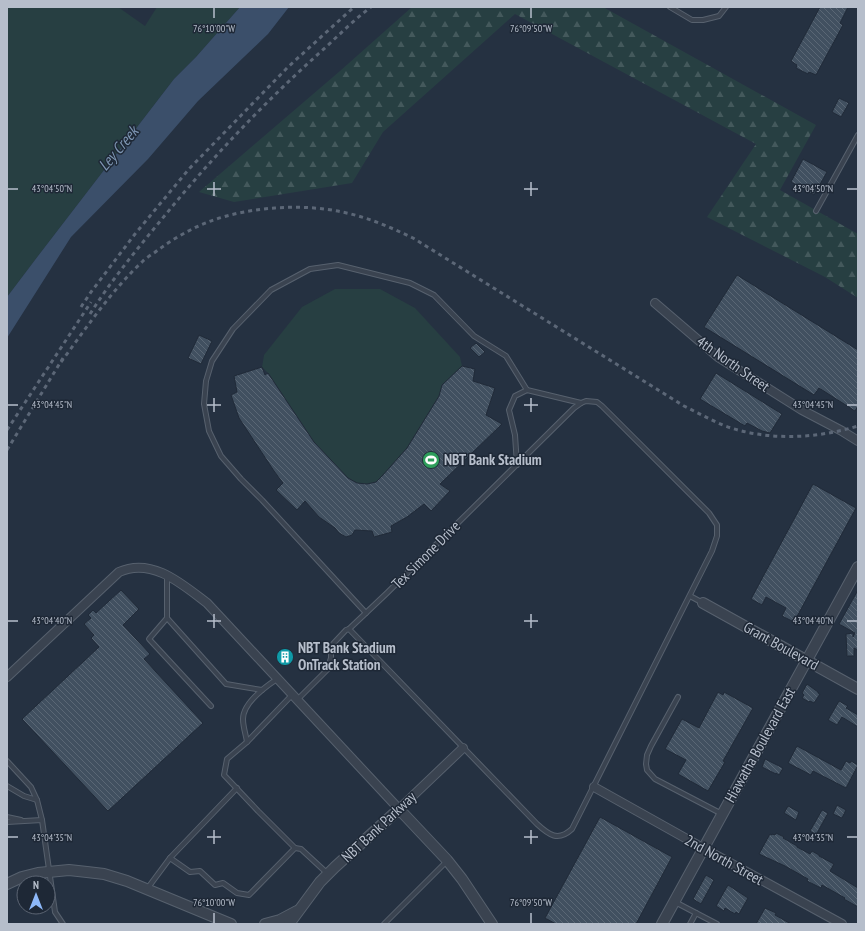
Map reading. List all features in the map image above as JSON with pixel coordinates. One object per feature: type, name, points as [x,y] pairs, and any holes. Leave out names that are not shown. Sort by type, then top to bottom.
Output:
[{"type":"street","name":"4th North Street","points":[[655,303],[718,357],[802,410],[858,441]]},
{"type":"street","name":"Hiawatha Boulevard East","points":[[662,924],[858,567]]},
{"type":"street","points":[[7,677],[119,572],[133,568],[147,568],[162,572],[185,586],[207,603],[447,860],[462,879],[492,924]]},
{"type":"street","name":"Grant Boulevard","points":[[703,603],[858,689]]},
{"type":"street","name":"NBT Bank Parkway","points":[[290,924],[320,882],[463,748]]},
{"type":"street","name":"2nd North Street","points":[[594,787],[842,924]]},
{"type":"street","points":[[7,884],[22,877],[38,873],[69,870],[104,874],[127,881],[231,924]]},
{"type":"street","name":"NBT Bank Parkway","points":[[265,924],[280,920],[299,910]]},
{"type":"lane","points":[[670,7],[692,20],[702,20],[718,16],[726,7]]},
{"type":"lane","points":[[816,211],[858,136]]},
{"type":"lane","points":[[366,613],[221,456],[209,431],[204,404],[206,380],[212,361],[233,329],[272,290],[310,269],[338,265],[410,283],[434,295],[474,336],[506,356],[527,390]]},
{"type":"lane","points":[[349,629],[537,824],[553,836],[567,834],[572,830],[712,551],[717,536],[717,525],[709,513],[597,402],[586,401],[581,403],[527,390],[515,396],[508,410],[515,434],[517,465]]},
{"type":"lane","name":"Tex Simone Drive","points":[[237,788],[224,775],[227,759],[327,670],[331,658],[332,646],[346,630],[349,629],[387,593],[574,408],[581,403]]},
{"type":"lane","points":[[167,575],[167,618],[149,639],[211,706]]},
{"type":"lane","points":[[690,596],[703,603]]},
{"type":"lane","points":[[167,618],[226,684],[262,690]]},
{"type":"lane","points":[[247,742],[243,718],[247,707],[262,690],[277,679]]},
{"type":"lane","points":[[678,697],[647,755],[647,770],[655,779],[722,814]]},
{"type":"lane","points":[[7,761],[31,787],[37,800],[42,820],[55,912],[64,924]]},
{"type":"lane","points":[[7,786],[24,796],[37,800]]},
{"type":"lane","points":[[147,889],[170,858],[237,788],[294,848],[301,849],[328,874]]},
{"type":"lane","points":[[7,817],[25,821]]},
{"type":"lane","points":[[7,822],[42,820]]},
{"type":"lane","points":[[170,858],[190,872],[200,872],[215,885],[223,883],[237,893],[249,895],[294,848]]},
{"type":"lane","points":[[384,924],[447,860]]},
{"type":"lane","points":[[674,902],[717,924]]},
{"type":"lane","points":[[690,924],[696,913]]},
{"type":"green space","points":[[7,7],[118,7],[145,26],[157,7],[240,7],[196,57],[174,79],[7,297]]},
{"type":"green space","points":[[412,7],[603,7],[816,125],[780,190],[858,234],[858,298],[825,277],[707,217],[756,144],[515,14],[383,132],[352,183],[234,202],[199,192]]},
{"type":"green space","points":[[335,289],[380,289],[415,308],[460,357],[462,366],[442,385],[439,396],[407,448],[376,482],[367,484],[357,483],[348,478],[314,442],[268,373],[262,367],[264,355],[302,307]]},
{"type":"water","points":[[240,7],[289,7],[268,34],[198,101],[148,159],[71,237],[7,338],[7,297],[174,79],[196,57]]},
{"type":"building","points":[[820,7],[848,7],[840,23],[843,25],[816,75],[809,72],[808,74],[796,68],[797,65],[791,61]]},
{"type":"building","points":[[839,98],[849,103],[841,117],[832,112]]},
{"type":"building","points":[[803,159],[827,172],[814,195],[791,182]]},
{"type":"building","points":[[737,275],[858,350],[858,406],[855,411],[819,388],[814,395],[704,327]]},
{"type":"building","points":[[199,335],[212,341],[201,364],[188,358]]},
{"type":"building","points":[[476,343],[485,352],[479,357],[470,348]]},
{"type":"building","name":"NBT Bank Stadium","points":[[462,366],[475,369],[473,381],[495,388],[486,415],[502,424],[440,484],[450,491],[431,511],[424,504],[407,517],[391,526],[392,532],[374,537],[372,531],[355,530],[352,535],[346,537],[319,517],[305,501],[297,510],[276,490],[283,483],[239,418],[231,395],[237,392],[234,376],[262,367],[265,375],[268,373],[314,442],[348,478],[357,483],[367,484],[376,482],[407,448],[439,396],[442,385]]},
{"type":"building","points":[[716,373],[782,414],[770,433],[762,431],[747,423],[745,426],[700,399]]},
{"type":"building","points":[[813,484],[856,508],[794,622],[782,616],[786,608],[766,597],[762,605],[751,599]]},
{"type":"building","points":[[121,590],[139,609],[123,625],[150,654],[144,659],[203,723],[108,811],[22,719],[99,647],[91,638],[94,635],[84,624],[91,618],[88,615],[93,610],[96,613]]},
{"type":"building","points":[[858,590],[858,650],[854,648],[854,656],[847,656],[846,634],[853,633],[853,637],[855,633],[839,624]]},
{"type":"building","points":[[807,684],[820,694],[814,703],[802,698],[804,695],[802,693]]},
{"type":"building","points":[[718,692],[723,695],[724,692],[753,708],[708,791],[678,774],[686,760],[665,749],[682,719],[699,728]]},
{"type":"building","points":[[839,701],[848,706],[846,708],[858,715],[858,727],[842,717],[837,725],[828,720]]},
{"type":"building","points":[[797,746],[841,770],[846,761],[850,763],[851,761],[858,765],[846,788],[813,771],[811,775],[788,763]]},
{"type":"building","points":[[765,759],[783,768],[779,775],[762,767]]},
{"type":"building","points":[[837,805],[846,810],[842,818],[833,814]]},
{"type":"building","points":[[788,806],[799,812],[796,820],[784,813]]},
{"type":"building","points":[[822,810],[828,813],[816,835],[810,831]]},
{"type":"building","points":[[600,817],[672,857],[636,924],[556,924],[545,918]]},
{"type":"building","points":[[776,833],[810,854],[812,851],[834,864],[830,871],[858,888],[858,907],[822,885],[821,888],[807,881],[808,879],[785,866],[759,854],[770,834],[775,835]]},
{"type":"building","points":[[706,875],[714,880],[701,904],[693,899]]},
{"type":"building","points":[[728,885],[748,898],[739,914],[736,912],[735,914],[725,908],[724,911],[716,906]]},
{"type":"building","points":[[765,908],[776,913],[775,915],[791,924],[756,924]]},
{"type":"railway","points":[[81,307],[135,234],[189,169],[288,67],[354,7]]},
{"type":"railway","points":[[90,314],[139,246],[226,145],[285,85],[359,16],[371,7]]},
{"type":"railway","points":[[61,362],[100,310],[131,273],[146,258],[176,238],[208,222],[240,213],[292,207],[326,209],[360,217],[387,226],[413,238],[684,406],[725,426],[741,431],[775,436],[808,436],[825,434],[858,426]]},
{"type":"railway","points":[[7,430],[91,302]]},
{"type":"railway","points":[[7,450],[63,358]]},
{"type":"place","name":"NBT Bank Stadium","points":[[431,460]]},
{"type":"place","name":"NBT Bank Stadium OnTrack Station","points":[[285,657]]},
{"type":"water label","name":"Ley Creek","points":[[118,148]]}]
